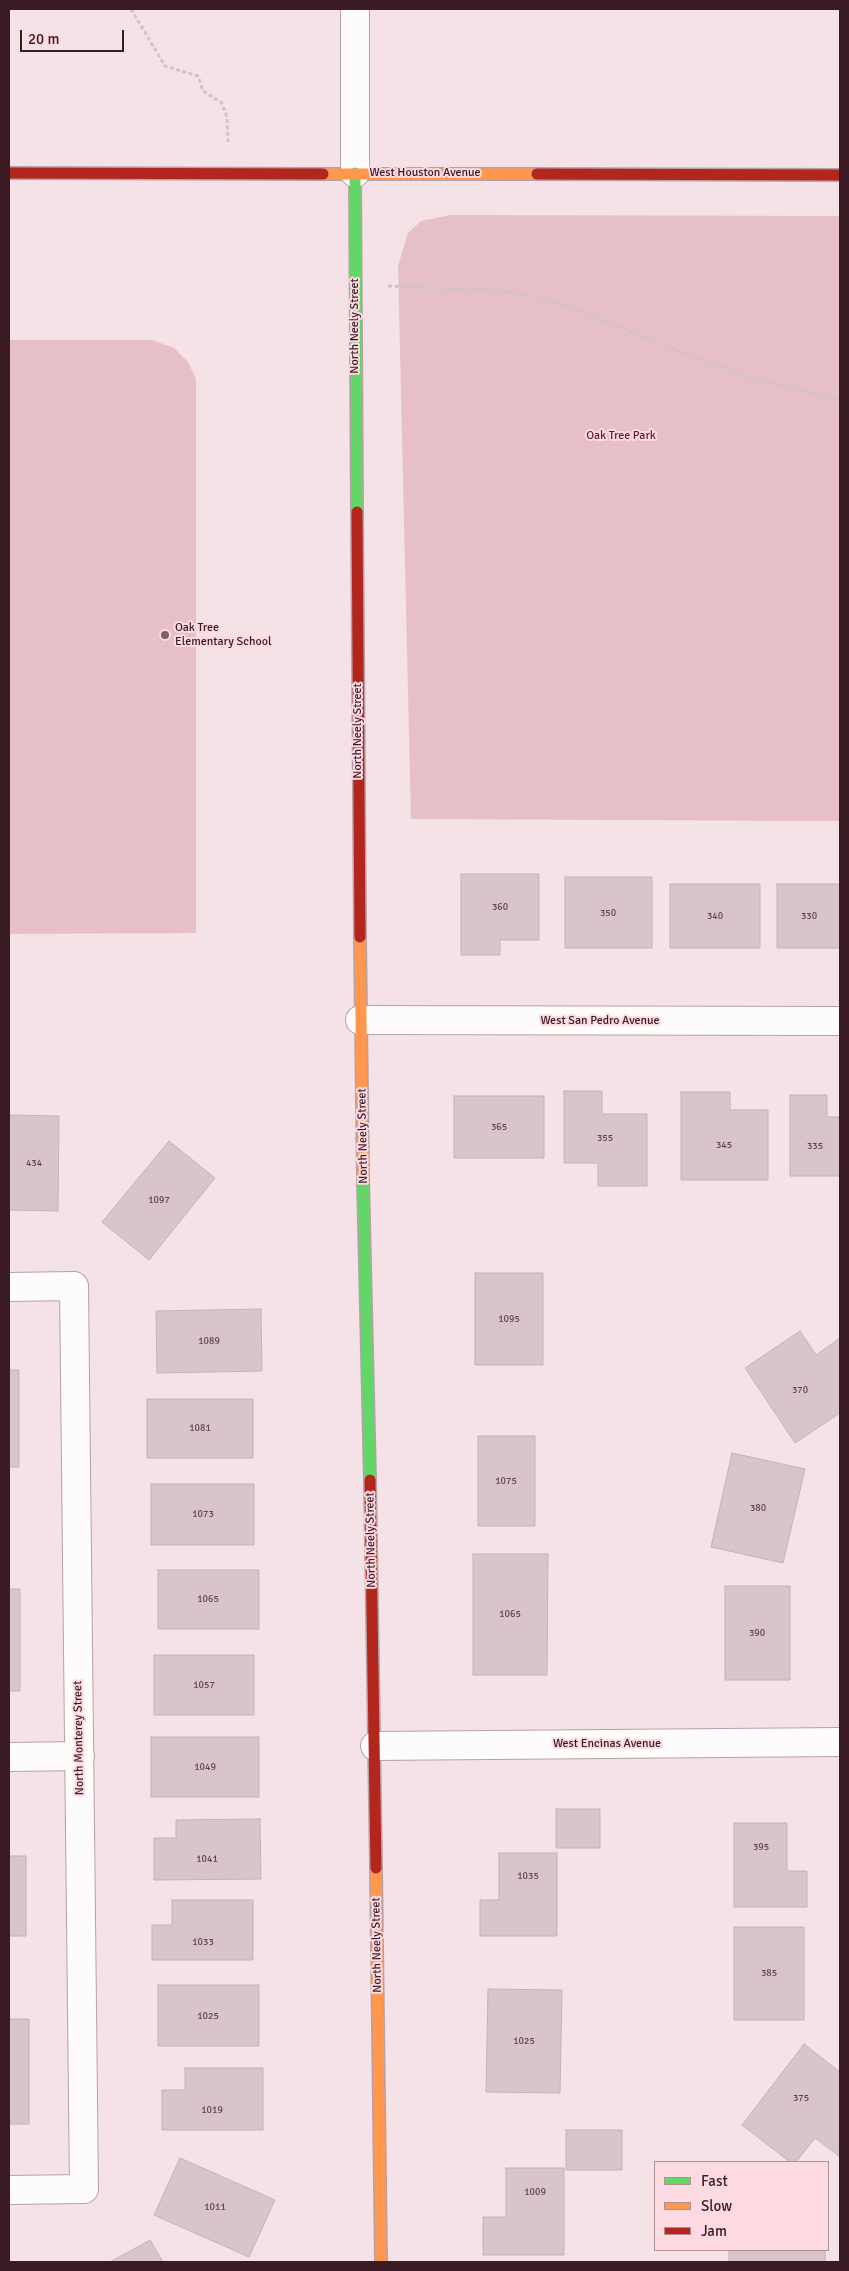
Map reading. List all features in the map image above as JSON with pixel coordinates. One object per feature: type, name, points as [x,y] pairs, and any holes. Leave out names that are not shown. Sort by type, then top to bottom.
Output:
[{"type":"street","name":"North Neely Street","points":[[355,9],[360,1020],[374,1746],[381,2262]]},
{"type":"street","name":"West Houston Avenue","points":[[9,173],[840,175]]},
{"type":"street","name":"West San Pedro Avenue","points":[[360,1020],[840,1021]]},
{"type":"street","name":"North Monterey Street","points":[[9,1288],[74,1286],[84,2189],[9,2190]]},
{"type":"street","name":"West Encinas Avenue","points":[[374,1746],[840,1742]]},
{"type":"street","points":[[9,1758],[80,1756]]},
{"type":"path","points":[[131,9],[164,66],[198,76],[203,91],[222,103],[227,118],[230,173]]},
{"type":"path","points":[[355,284],[486,290],[524,294],[568,307],[691,356],[748,376],[840,400]]},
{"type":"green space","name":"Oak Tree Park","points":[[451,215],[840,216],[840,821],[411,819],[398,266],[408,233],[421,221]]},
{"type":"green space","points":[[9,340],[152,340],[174,348],[188,362],[196,379],[196,933],[9,934]]},
{"type":"building","points":[[461,874],[539,874],[539,940],[500,940],[500,955],[461,955]]},
{"type":"building","points":[[565,877],[652,877],[652,948],[565,948]]},
{"type":"building","points":[[670,884],[760,884],[760,948],[670,948]]},
{"type":"building","points":[[777,884],[840,884],[840,948],[777,948]]},
{"type":"building","points":[[564,1091],[602,1091],[602,1114],[647,1114],[647,1186],[598,1186],[598,1163],[564,1163]]},
{"type":"building","points":[[681,1092],[730,1092],[730,1110],[768,1110],[768,1180],[681,1180]]},
{"type":"building","points":[[790,1095],[827,1095],[827,1117],[840,1117],[840,1176],[790,1176]]},
{"type":"building","points":[[454,1096],[544,1096],[544,1158],[454,1158]]},
{"type":"building","points":[[9,1115],[59,1116],[58,1211],[9,1210]]},
{"type":"building","points":[[169,1141],[215,1178],[149,1260],[102,1222]]},
{"type":"building","points":[[475,1273],[543,1273],[543,1365],[475,1365]]},
{"type":"building","points":[[261,1309],[262,1371],[157,1373],[156,1311]]},
{"type":"building","points":[[800,1331],[816,1355],[840,1338],[840,1413],[795,1443],[745,1368]]},
{"type":"building","points":[[9,1370],[19,1370],[19,1467],[9,1467]]},
{"type":"building","points":[[147,1399],[253,1399],[253,1458],[147,1458]]},
{"type":"building","points":[[478,1436],[535,1436],[535,1526],[478,1526]]},
{"type":"building","points":[[732,1453],[805,1469],[783,1563],[711,1547]]},
{"type":"building","points":[[151,1484],[254,1484],[254,1545],[151,1545]]},
{"type":"building","points":[[473,1554],[548,1554],[547,1675],[473,1675]]},
{"type":"building","points":[[158,1570],[259,1570],[259,1629],[158,1629]]},
{"type":"building","points":[[725,1586],[790,1586],[790,1680],[725,1680]]},
{"type":"building","points":[[9,1589],[20,1589],[20,1691],[9,1691]]},
{"type":"building","points":[[154,1655],[254,1655],[254,1715],[154,1715]]},
{"type":"building","points":[[151,1737],[259,1737],[259,1797],[151,1797]]},
{"type":"building","points":[[556,1809],[600,1809],[600,1848],[556,1848]]},
{"type":"building","points":[[260,1819],[261,1879],[154,1880],[154,1838],[176,1838],[176,1820]]},
{"type":"building","points":[[734,1823],[787,1823],[787,1871],[807,1871],[807,1907],[734,1907]]},
{"type":"building","points":[[499,1853],[557,1853],[557,1936],[480,1936],[480,1900],[499,1900]]},
{"type":"building","points":[[9,1856],[26,1856],[26,1936],[9,1936]]},
{"type":"building","points":[[172,1900],[253,1900],[253,1960],[152,1960],[152,1925],[172,1925]]},
{"type":"building","points":[[734,1927],[804,1927],[804,2020],[734,2020]]},
{"type":"building","points":[[158,1985],[259,1985],[259,2046],[158,2046]]},
{"type":"building","points":[[488,1989],[562,1990],[560,2093],[486,2092]]},
{"type":"building","points":[[9,2019],[29,2019],[29,2124],[9,2124]]},
{"type":"building","points":[[804,2044],[840,2072],[839,2156],[815,2138],[797,2161],[789,2161],[742,2125]]},
{"type":"building","points":[[185,2068],[263,2068],[263,2130],[162,2130],[162,2090],[185,2090]]},
{"type":"building","points":[[566,2130],[622,2130],[622,2170],[566,2170]]},
{"type":"building","points":[[180,2158],[275,2200],[249,2257],[154,2215]]},
{"type":"building","points":[[506,2168],[564,2168],[564,2255],[483,2255],[483,2217],[506,2217]]},
{"type":"building","points":[[150,2240],[163,2262],[110,2262]]},
{"type":"building","points":[[729,2251],[825,2251],[825,2262],[729,2262]]},
{"type":"traffic: fast","points":[[355,173],[357,512]]},
{"type":"traffic: fast","points":[[363,1179],[370,1480]]},
{"type":"traffic: slow","points":[[323,174],[537,174]]},
{"type":"traffic: slow","points":[[360,937],[363,1179]]},
{"type":"traffic: slow","points":[[376,1868],[381,2262]]},
{"type":"traffic: jam","points":[[9,173],[323,174]]},
{"type":"traffic: jam","points":[[537,174],[840,175]]},
{"type":"traffic: jam","points":[[357,512],[360,937]]},
{"type":"traffic: jam","points":[[370,1480],[376,1868]]},
{"type":"place","name":"Oak Tree Elementary School","points":[[165,635]]}]
